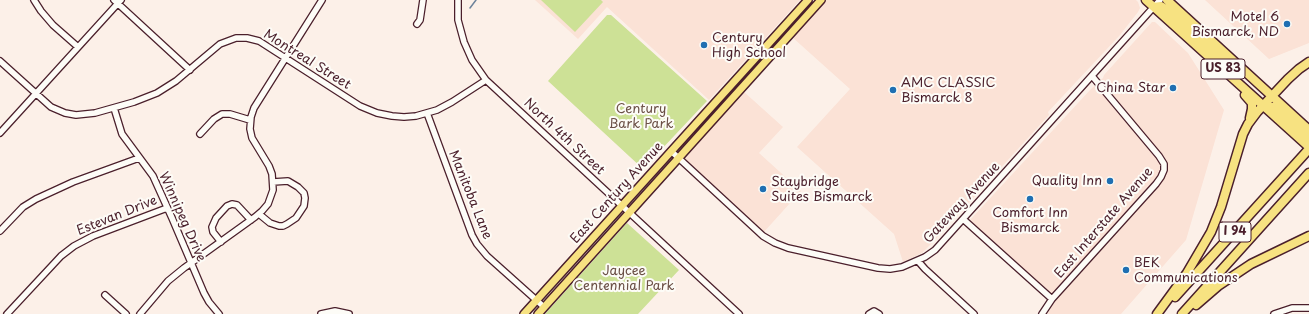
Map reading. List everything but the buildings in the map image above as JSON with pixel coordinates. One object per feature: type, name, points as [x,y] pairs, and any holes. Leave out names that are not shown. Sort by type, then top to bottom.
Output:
[{"type":"highway","name":"US 83","points":[[1146,0],[1274,116],[1304,133],[1309,148]]},
{"type":"highway","name":"US 83","points":[[1167,0],[1272,96]]},
{"type":"highway","points":[[1176,0],[1230,51],[1248,74]]},
{"type":"highway","points":[[1154,7],[1161,6],[1164,8],[1214,52],[1248,74]]},
{"type":"highway","points":[[1157,314],[1187,274],[1211,232],[1222,207],[1252,109],[1252,103],[1249,98],[1175,31],[1169,21]]},
{"type":"highway","points":[[1248,124],[1299,68],[1309,62]]},
{"type":"highway","points":[[1272,96],[1304,133],[1309,141]]},
{"type":"highway","points":[[1263,106],[1274,107],[1304,133]]},
{"type":"highway","name":"I 94","points":[[1160,314],[1309,148]]},
{"type":"highway","name":"I 94","points":[[1182,314],[1309,173]]},
{"type":"highway","points":[[1187,314],[1207,295],[1233,276],[1266,256],[1309,236]]},
{"type":"main road","name":"East Century Avenue","points":[[524,314],[808,0]]},
{"type":"main road","name":"East Century Avenue","points":[[538,314],[821,0]]},
{"type":"street","points":[[34,0],[53,25],[78,47]]},
{"type":"street","points":[[140,314],[168,281],[265,208],[270,199],[273,182],[271,170],[252,138],[250,120],[254,108],[322,0]]},
{"type":"street","points":[[417,24],[420,20],[424,0]]},
{"type":"street","name":"North 4th Street","points":[[458,0],[458,20],[460,30],[469,54],[486,80],[740,314]]},
{"type":"street","points":[[1092,76],[1160,0]]},
{"type":"street","points":[[0,133],[118,1],[190,70]]},
{"type":"street","name":"Montreal Street","points":[[0,61],[51,107],[72,115],[85,115],[114,108],[142,100],[157,93],[176,81],[220,44],[236,38],[247,38],[259,41],[354,103],[377,113],[410,116],[427,113],[447,105],[486,80]]},
{"type":"street","name":"Gateway Avenue","points":[[671,151],[764,236],[779,245],[884,269],[902,267],[918,261],[935,250],[1092,76]]},
{"type":"street","name":"East Interstate Avenue","points":[[1042,314],[1052,299],[1156,184],[1161,177],[1164,168],[1164,164],[1159,156],[1092,76]]},
{"type":"street","name":"Winnipeg Drive","points":[[114,108],[122,134],[153,176],[209,302],[219,314]]},
{"type":"street","name":"Manitoba Lane","points":[[427,113],[472,235],[477,244],[487,256],[544,307]]},
{"type":"street","points":[[200,134],[214,119],[222,114],[230,114],[250,120]]},
{"type":"street","points":[[0,231],[23,207],[36,199],[73,182],[139,158]]},
{"type":"street","points":[[259,214],[270,223],[283,226],[296,218],[304,206],[304,193],[298,187],[288,181],[273,182]]},
{"type":"street","points":[[221,242],[213,232],[212,227],[214,221],[227,206],[232,204],[237,205],[251,220]]},
{"type":"street","name":"Estevan Drive","points":[[7,314],[61,256],[74,246],[93,236],[167,208]]},
{"type":"street","points":[[963,218],[1052,299]]},
{"type":"street","points":[[918,261],[922,267],[974,314]]},
{"type":"street","points":[[104,295],[126,314]]},
{"type":"street","points":[[1274,314],[1292,308],[1309,308]]},
{"type":"street","points":[[321,314],[335,311],[350,314]]},
{"type":"shaded area","name":"Century High School","points":[[535,0],[800,0],[709,100],[607,7],[578,39]]},
{"type":"shaded area","points":[[825,0],[1136,0],[1140,8],[1120,35],[1048,112],[1049,115],[934,241],[922,253],[903,262],[894,234],[797,147],[850,89],[792,37]]},
{"type":"shaded area","points":[[1205,0],[1309,0],[1309,43],[1269,59]]},
{"type":"shaded area","points":[[1152,22],[1155,22],[1188,53],[1224,110],[1186,240],[1121,314],[1047,314],[1056,300],[970,220],[1090,90],[1103,78],[1104,75]]},
{"type":"shaded area","points":[[743,91],[783,127],[759,153],[801,191],[763,233],[681,159]]},
{"type":"green space","points":[[541,0],[601,0],[603,2],[575,32]]},
{"type":"green space","name":"Century Bark Park","points":[[607,15],[611,15],[707,101],[643,169],[548,81]]},
{"type":"green space","name":"Jaycee Centennial Park","points":[[627,223],[679,270],[638,314],[545,314]]},
{"type":"waterway","points":[[470,8],[476,0]]},
{"type":"place","name":"Motel 6 Bismarck, ND","points":[[1287,24]]},
{"type":"place","name":"Century High School","points":[[704,45]]},
{"type":"place","name":"China Star","points":[[1173,88]]},
{"type":"place","name":"AMC CLASSIC Bismarck 8","points":[[893,90]]},
{"type":"place","name":"Quality Inn","points":[[1110,181]]},
{"type":"place","name":"Staybridge Suites Bismarck","points":[[763,189]]},
{"type":"place","name":"Comfort Inn Bismarck","points":[[1030,199]]},
{"type":"place","name":"BEK Communications","points":[[1126,270]]}]
